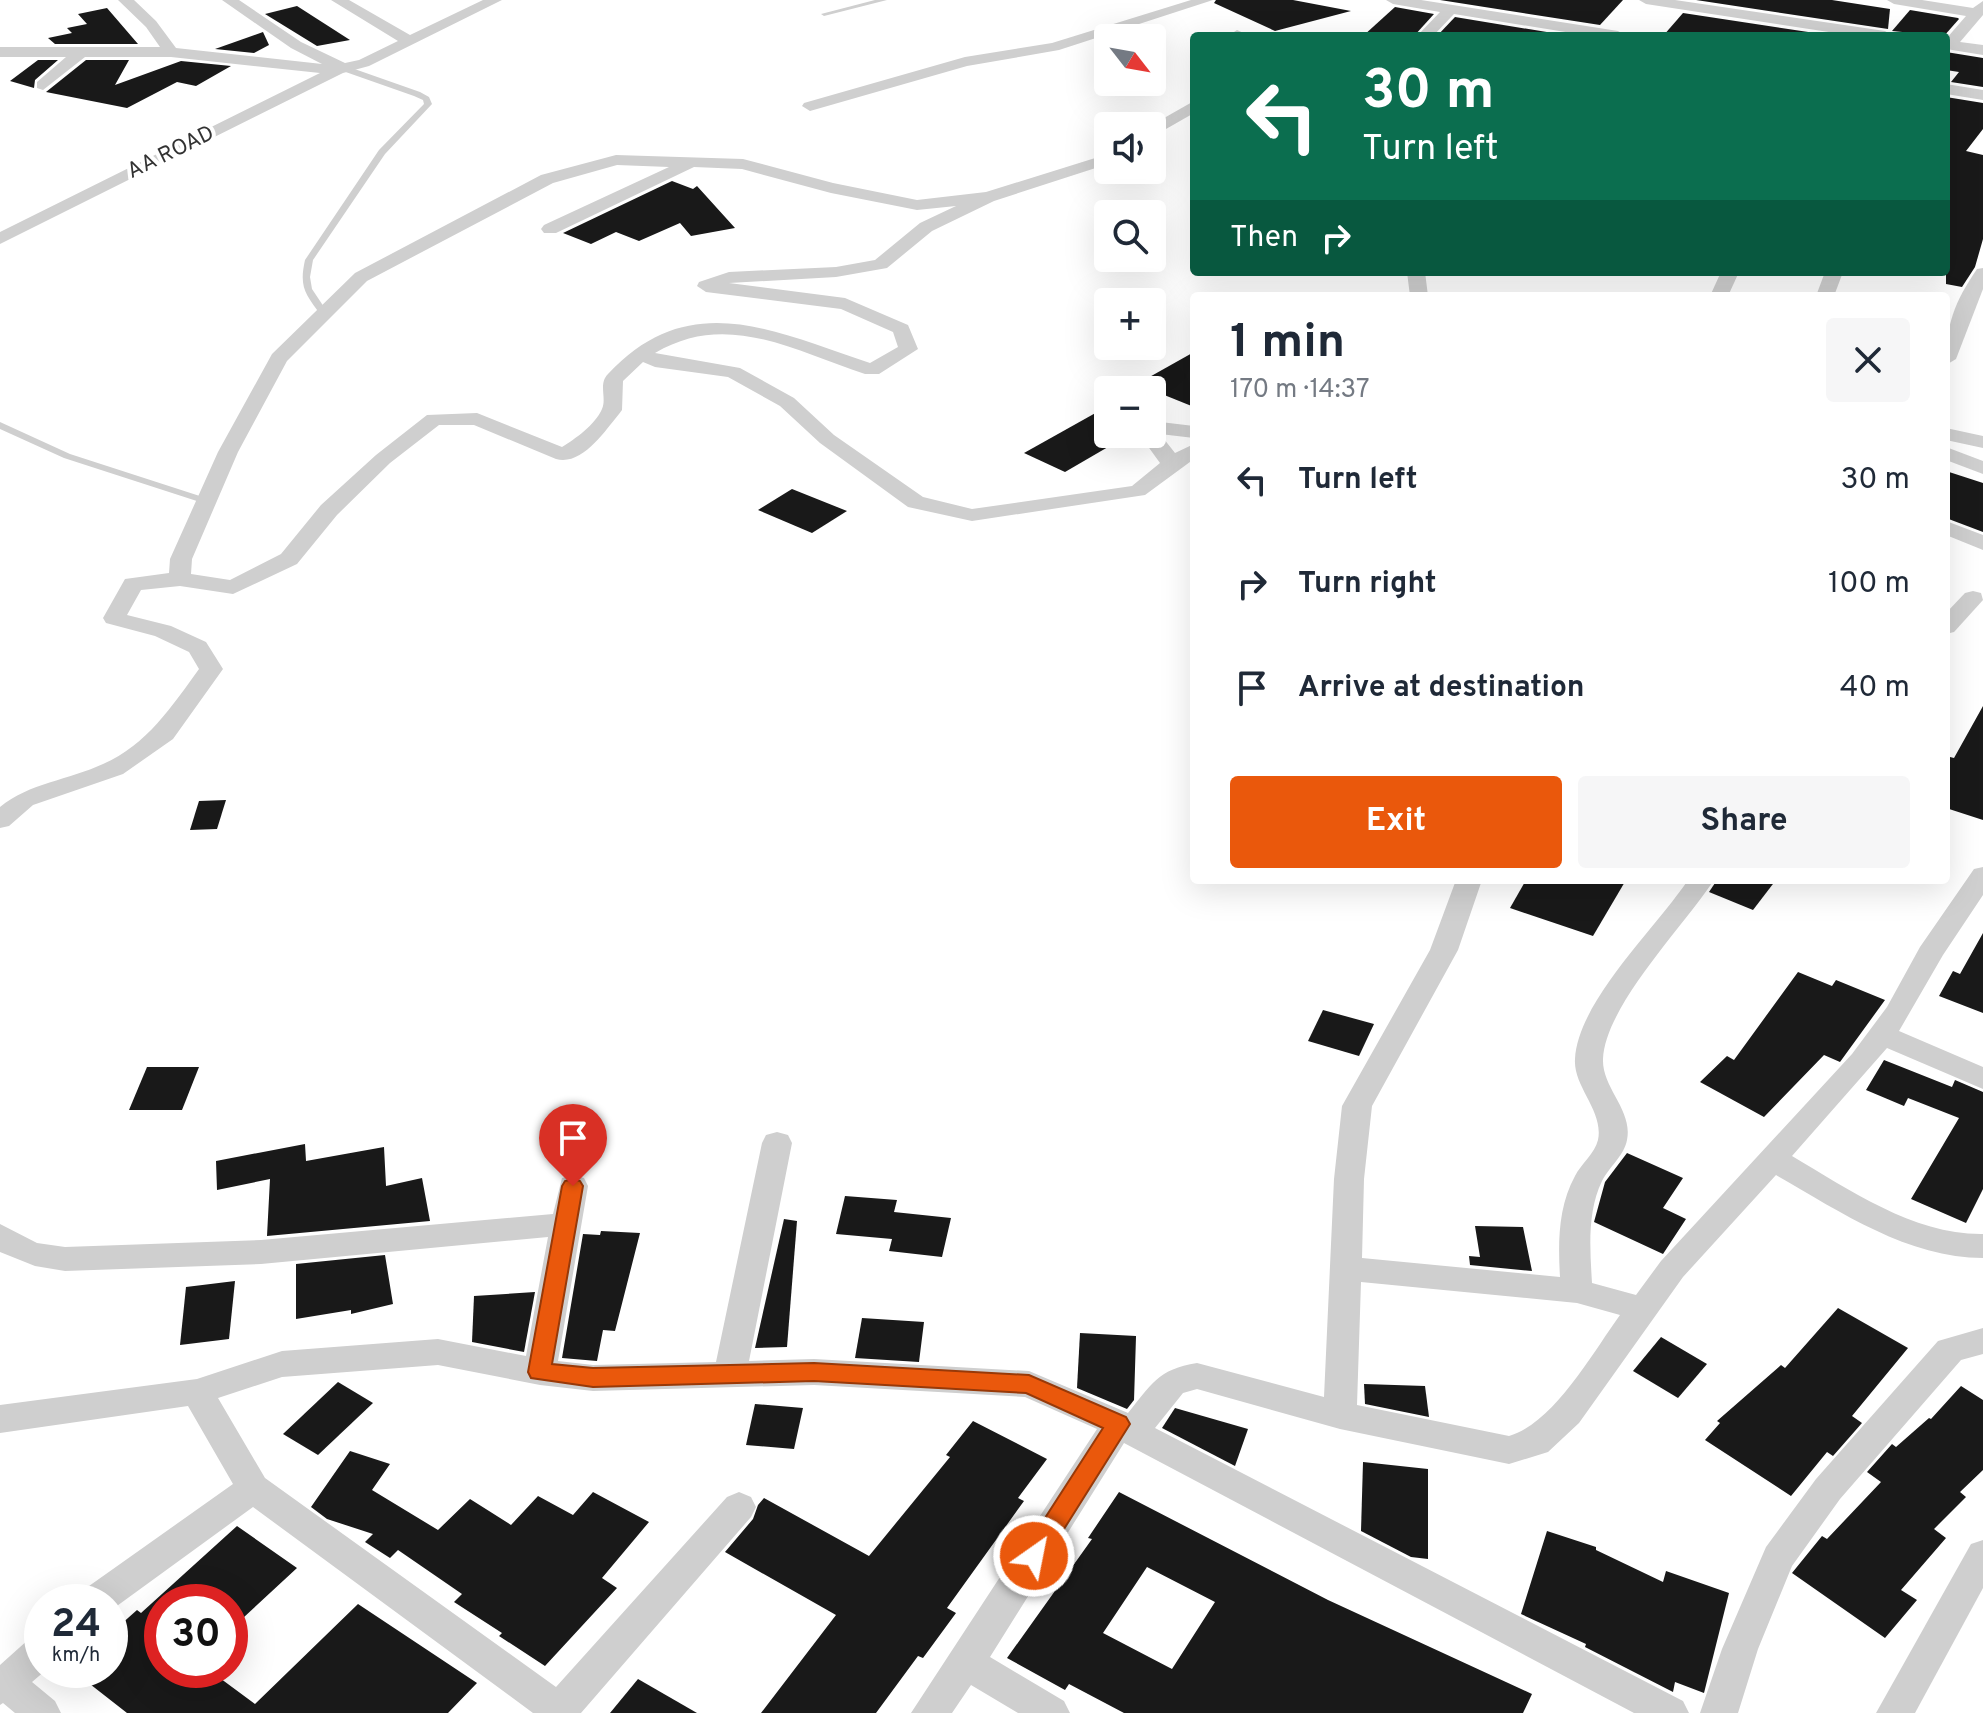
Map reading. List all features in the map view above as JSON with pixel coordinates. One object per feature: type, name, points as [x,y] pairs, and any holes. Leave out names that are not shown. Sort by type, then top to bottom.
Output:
[{"type":"street","points":[[125,0],[151,24],[171,52]]},
{"type":"street","points":[[229,0],[296,45],[343,68]]},
{"type":"street","points":[[338,0],[409,41]]},
{"type":"street","points":[[0,52],[171,52],[292,67],[343,68],[364,63],[495,0]]},
{"type":"street","points":[[810,106],[965,62],[1054,47],[1206,0]]},
{"type":"street","points":[[1393,0],[1451,9],[1548,31]]},
{"type":"street","points":[[1646,0],[1858,32]]},
{"type":"street","points":[[1894,0],[1980,9]]},
{"type":"street","points":[[1429,32],[1451,9]]},
{"type":"street","points":[[1950,42],[1980,9]]},
{"type":"street","points":[[1950,45],[1983,50]]},
{"type":"street","points":[[43,85],[81,52]]},
{"type":"street","name":"AA ROAD","points":[[0,239],[343,68]]},
{"type":"street","points":[[1950,91],[1983,95]]},
{"type":"street","points":[[1166,123],[1190,108]]},
{"type":"street","points":[[180,579],[181,559],[206,501],[228,452],[279,358],[361,277],[547,179],[616,160],[743,164],[831,188],[917,205],[988,197]]},
{"type":"street","points":[[550,229],[691,162]]},
{"type":"street","points":[[0,820],[24,800],[114,769],[164,734],[211,669],[198,647],[163,631],[114,618],[133,584],[180,579],[233,587],[289,559],[329,510],[383,459],[434,419],[477,419],[563,455],[586,441],[612,410],[613,380],[641,353],[675,335],[719,326],[769,334],[872,370],[908,349],[901,329],[845,304],[706,286],[729,277],[836,272],[881,264],[926,227],[988,197],[1094,163]]},
{"type":"street","points":[[1950,353],[1965,329],[1966,303],[1983,273]]},
{"type":"street","points":[[641,353],[655,361],[733,372],[787,402],[827,439],[916,502],[972,515],[1138,491],[1190,453]]},
{"type":"street","points":[[1166,429],[1190,432]]},
{"type":"street","points":[[1950,435],[1983,442]]},
{"type":"street","points":[[1160,448],[1172,464]]},
{"type":"street","points":[[1950,455],[1983,468]]},
{"type":"street","points":[[1950,529],[1983,543]]},
{"type":"street","points":[[1950,623],[1973,598]]},
{"type":"street","points":[[930,1713],[1125,1428],[1179,1379],[1197,1376],[1224,1381],[1340,1415],[1509,1450],[1536,1442],[1567,1413],[1672,1269],[1771,1158],[1807,1124],[1881,1034],[1898,1012],[1930,953],[1983,875]]},
{"type":"street","points":[[1340,1415],[1349,1179],[1357,1106],[1444,950],[1468,884]]},
{"type":"street","points":[[1577,1291],[1572,1234],[1589,1176],[1606,1155],[1614,1137],[1600,1088],[1588,1064],[1591,1044],[1610,1000],[1699,884]]},
{"type":"street","points":[[1881,1034],[1983,1079]]},
{"type":"street","points":[[730,1374],[777,1143]]},
{"type":"street","points":[[1771,1158],[1855,1206],[1914,1233],[1960,1246],[1983,1246]]},
{"type":"street","points":[[540,1372],[573,1186]]},
{"type":"street","points":[[0,1236],[11,1246],[46,1259],[76,1259],[261,1252],[566,1224]]},
{"type":"street","points":[[1346,1269],[1577,1291],[1643,1309]]},
{"type":"street","points":[[1719,1713],[1740,1649],[1778,1558],[1828,1489],[1950,1350],[1975,1340],[1983,1341]]},
{"type":"street","points":[[0,1419],[197,1392],[282,1364],[438,1352],[540,1372],[593,1378],[814,1372],[1029,1384],[1125,1428],[1670,1713]]},
{"type":"street","points":[[197,1392],[253,1488],[560,1712],[739,1507]]},
{"type":"street","points":[[120,1584],[253,1488]]},
{"type":"street","points":[[1895,1713],[1983,1555]]},
{"type":"street","points":[[966,1662],[1051,1713]]},
{"type":"street","points":[[24,1667],[3,1686],[42,1713]]},
{"type":"lane","points":[[824,14],[884,0]]},
{"type":"lane","points":[[324,313],[306,290],[304,278],[309,260],[382,152],[428,104],[417,94],[343,68]]},
{"type":"lane","points":[[0,425],[67,456],[206,501]]},
{"type":"building","points":[[1216,0],[1293,0],[1351,11],[1275,31],[1214,3]]},
{"type":"building","points":[[1440,0],[1623,0],[1600,25]]},
{"type":"building","points":[[1696,0],[1832,0],[1890,9],[1888,29]]},
{"type":"building","points":[[297,6],[350,40],[317,46],[265,14]]},
{"type":"building","points":[[1395,7],[1434,14],[1418,32],[1367,32]]},
{"type":"building","points":[[107,8],[138,44],[55,44],[48,38],[72,33],[67,28],[87,24],[78,14]]},
{"type":"building","points":[[1910,10],[1959,19],[1948,32],[1892,31]]},
{"type":"building","points":[[1683,13],[1809,32],[1666,32]]},
{"type":"building","points":[[1455,17],[1547,32],[1441,32]]},
{"type":"building","points":[[263,32],[269,45],[254,53],[215,49]]},
{"type":"building","points":[[1950,53],[1983,58],[1983,87],[1951,82],[1959,72],[1950,71]]},
{"type":"building","points":[[38,60],[58,60],[35,80],[34,88],[10,81]]},
{"type":"building","points":[[86,60],[129,60],[115,85],[181,61],[231,66],[196,86],[177,82],[127,108],[46,92]]},
{"type":"building","points":[[1950,98],[1983,103],[1983,129],[1966,151],[1983,155],[1983,239],[1975,267],[1962,287],[1946,284],[1946,276],[1950,276]]},
{"type":"building","points":[[672,181],[693,189],[697,186],[735,228],[691,236],[680,223],[639,241],[616,232],[591,244],[563,233]]},
{"type":"building","points":[[1190,354],[1190,405],[1166,396],[1166,376],[1151,376]]},
{"type":"building","points":[[1094,414],[1094,448],[1106,448],[1065,472],[1024,453]]},
{"type":"building","points":[[1950,472],[1983,483],[1983,532],[1950,520]]},
{"type":"building","points":[[792,489],[847,511],[812,533],[758,510]]},
{"type":"building","points":[[1983,706],[1983,820],[1950,809],[1950,757],[1954,758]]},
{"type":"building","points":[[226,800],[217,829],[190,830],[199,801]]},
{"type":"building","points":[[1524,884],[1624,884],[1593,936],[1510,908]]},
{"type":"building","points":[[1714,884],[1773,884],[1753,910],[1709,892]]},
{"type":"building","points":[[1983,933],[1983,1013],[1939,996],[1953,971],[1960,974]]},
{"type":"building","points":[[1798,972],[1832,986],[1836,980],[1885,1000],[1840,1062],[1824,1055],[1764,1117],[1700,1082],[1727,1056],[1734,1060]]},
{"type":"building","points":[[1323,1010],[1374,1024],[1359,1056],[1308,1041]]},
{"type":"building","points":[[1884,1060],[1952,1087],[1955,1080],[1983,1092],[1983,1189],[1966,1223],[1911,1199],[1959,1118],[1908,1098],[1904,1106],[1866,1090]]},
{"type":"building","points":[[147,1067],[199,1067],[182,1110],[129,1110]]},
{"type":"building","points":[[305,1144],[306,1161],[384,1147],[386,1186],[422,1178],[430,1221],[267,1236],[270,1179],[217,1190],[216,1161]]},
{"type":"building","points":[[1627,1153],[1683,1178],[1663,1208],[1686,1219],[1663,1254],[1594,1222],[1605,1182]]},
{"type":"building","points":[[845,1196],[897,1200],[894,1212],[951,1218],[942,1257],[889,1251],[892,1239],[836,1234]]},
{"type":"building","points":[[784,1219],[797,1221],[787,1347],[755,1348]]},
{"type":"building","points":[[1475,1226],[1523,1227],[1532,1271],[1470,1265],[1469,1256],[1480,1257]]},
{"type":"building","points":[[601,1231],[640,1233],[615,1331],[603,1330],[597,1361],[562,1358],[583,1234],[600,1235]]},
{"type":"building","points":[[385,1255],[393,1304],[351,1314],[351,1310],[296,1319],[296,1264]]},
{"type":"building","points":[[235,1281],[229,1339],[180,1345],[186,1287]]},
{"type":"building","points":[[535,1292],[524,1352],[472,1342],[474,1296]]},
{"type":"building","points":[[1838,1308],[1908,1348],[1852,1416],[1862,1423],[1833,1456],[1827,1452],[1791,1496],[1705,1440],[1720,1423],[1717,1421],[1781,1365],[1785,1368]]},
{"type":"building","points":[[862,1318],[924,1322],[919,1362],[855,1358]]},
{"type":"building","points":[[1080,1333],[1136,1336],[1134,1400],[1127,1409],[1077,1388]]},
{"type":"building","points":[[1661,1337],[1707,1364],[1678,1398],[1633,1371]]},
{"type":"building","points":[[338,1382],[373,1403],[318,1455],[283,1434]]},
{"type":"building","points":[[1364,1384],[1425,1386],[1429,1417],[1365,1404]]},
{"type":"building","points":[[1961,1386],[1983,1400],[1983,1470],[1960,1492],[1966,1497],[1934,1529],[1946,1538],[1901,1590],[1917,1600],[1885,1638],[1792,1573],[1822,1536],[1827,1539],[1881,1482],[1867,1472],[1892,1444],[1896,1447],[1931,1419]]},
{"type":"building","points":[[755,1404],[803,1408],[794,1449],[746,1445]]},
{"type":"building","points":[[1175,1408],[1248,1429],[1235,1466],[1162,1428]]},
{"type":"building","points":[[973,1421],[1047,1459],[1018,1498],[1024,1501],[947,1608],[956,1613],[923,1658],[918,1656],[876,1713],[761,1713],[836,1615],[725,1552],[753,1519],[758,1505],[764,1498],[869,1556],[950,1457],[946,1455]]},
{"type":"building","points":[[350,1451],[390,1464],[372,1490],[438,1530],[470,1499],[511,1525],[538,1496],[573,1515],[593,1492],[649,1522],[602,1578],[617,1588],[545,1666],[454,1602],[462,1594],[398,1550],[390,1558],[365,1542],[373,1534],[327,1519],[311,1507]]},
{"type":"building","points":[[1363,1462],[1428,1469],[1428,1559],[1411,1557],[1361,1531]]},
{"type":"building","points":[[1119,1492],[1328,1600],[1532,1694],[1523,1713],[1124,1713],[1069,1684],[1065,1690],[1007,1658],[1092,1539],[1088,1538]],"holes":[[[1147,1567],[1215,1602],[1172,1669],[1103,1633]]]},
{"type":"building","points":[[237,1526],[297,1568],[248,1613],[248,1584],[173,1584]]},
{"type":"building","points":[[1547,1531],[1596,1547],[1596,1550],[1663,1582],[1666,1571],[1729,1593],[1704,1693],[1675,1682],[1673,1692],[1585,1647],[1586,1644],[1521,1614]]},
{"type":"building","points":[[358,1604],[477,1683],[448,1713],[127,1713],[95,1688],[128,1688],[128,1618],[137,1610],[141,1613],[144,1610],[144,1688],[233,1688],[255,1704]]},
{"type":"building","points":[[638,1679],[697,1713],[610,1713]]},
{"type":"route","points":[[573,1186],[540,1372],[593,1378],[814,1372],[1029,1384],[1118,1424],[1034,1556]]}]
